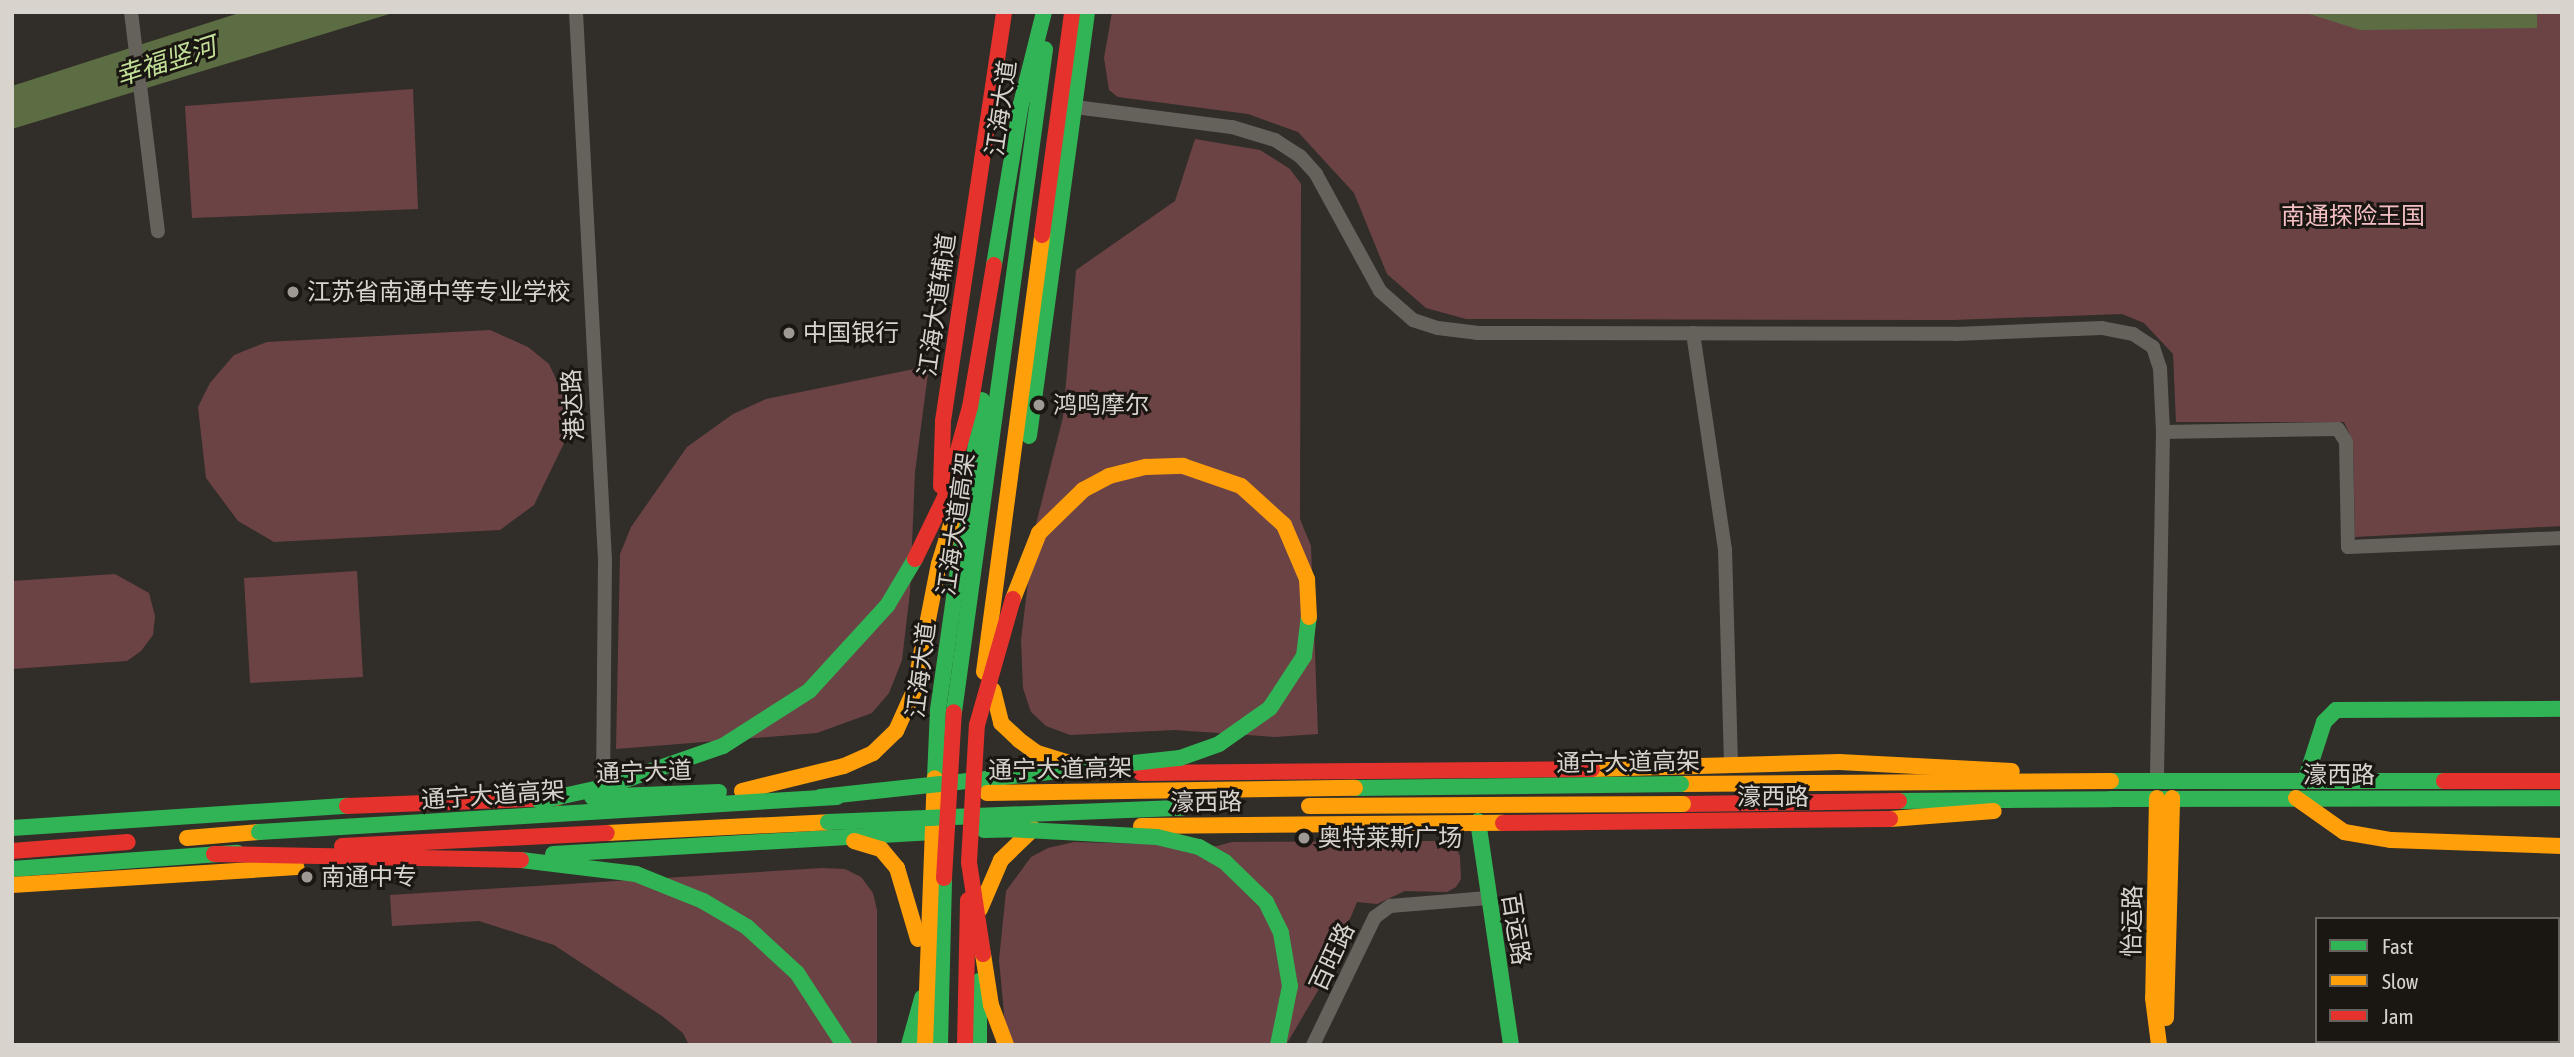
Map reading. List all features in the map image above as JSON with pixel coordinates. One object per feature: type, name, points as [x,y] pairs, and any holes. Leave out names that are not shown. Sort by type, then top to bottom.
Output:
[{"type":"main road","name":"江海大道辅道","points":[[953,604],[939,564],[943,421],[1004,12]]},
{"type":"main road","name":"江海大道","points":[[925,1045],[933,779],[953,604],[1037,12]]},
{"type":"main road","points":[[259,832],[372,814],[557,799],[648,774],[723,746],[808,691],[855,643],[887,606],[920,551],[945,497],[970,407],[1021,104],[1044,12]]},
{"type":"main road","name":"江海大道高架","points":[[940,1045],[954,712],[1050,12]]},
{"type":"main road","name":"江海大道高架","points":[[965,1045],[969,862],[977,725],[1072,12]]},
{"type":"main road","points":[[979,1045],[985,777],[993,690],[1087,12]]},
{"type":"main road","points":[[742,791],[844,765],[873,753],[896,731],[914,691],[939,564],[975,443]]},
{"type":"main road","points":[[820,797],[1180,758],[1219,744],[1270,708],[1304,656],[1310,630],[1307,579],[1284,525],[1241,486],[1211,472],[1184,466],[1146,467],[1110,476],[1083,489],[1039,533],[1020,575],[977,725]]},
{"type":"main road","points":[[993,690],[1001,723],[1019,740],[1059,761],[1108,773]]},
{"type":"main road","points":[[2305,781],[2324,722],[2336,710],[2562,709]]},
{"type":"main road","name":"濠西路","points":[[985,777],[1108,773],[1471,773],[1731,765],[1937,765],[2111,781],[2562,781]]},
{"type":"main road","name":"通宁大道","points":[[12,828],[250,810],[742,791],[985,777]]},
{"type":"main road","name":"通宁大道高架","points":[[12,851],[259,832],[820,797],[1681,784],[2111,781]]},
{"type":"main road","name":"怡运路","points":[[2161,1045],[2153,998],[2165,798]]},
{"type":"main road","points":[[2297,798],[2344,832],[2391,840],[2562,846]]},
{"type":"main road","name":"濠西路","points":[[984,830],[1478,821],[1917,819],[2110,799],[2562,798]]},
{"type":"main road","name":"通宁大道高架","points":[[12,869],[214,854],[1155,808],[2110,799]]},
{"type":"main road","name":"百运路","points":[[1478,821],[1511,1045]]},
{"type":"main road","points":[[828,822],[1089,831],[1157,837],[1199,847],[1244,878],[1266,902],[1281,933],[1290,986],[1278,1045]]},
{"type":"main road","points":[[981,909],[1001,860],[1033,829]]},
{"type":"main road","points":[[12,885],[984,830]]},
{"type":"main road","points":[[816,838],[859,842],[881,849],[897,868],[913,909],[926,983],[909,1045]]},
{"type":"main road","points":[[214,854],[555,861],[636,874],[703,901],[747,927],[797,973],[844,1045]]},
{"type":"main road","points":[[969,862],[991,1005],[1006,1045]]},
{"type":"street","points":[[131,12],[158,231]]},
{"type":"street","name":"港达路","points":[[576,12],[605,560],[603,796]]},
{"type":"street","points":[[1074,107],[1232,127],[1275,140],[1300,156],[1334,200],[1380,291],[1413,320],[1477,333],[1956,334],[2102,328],[2133,334],[2153,347],[2160,368],[2163,432],[2157,780]]},
{"type":"street","points":[[1693,333],[1726,549],[1731,765]]},
{"type":"street","points":[[2163,432],[2338,429],[2346,442],[2348,547],[2562,538]]},
{"type":"street","name":"百旺路","points":[[1312,1045],[1375,917],[1390,906],[1488,898]]},
{"type":"green space","name":"南通探险王国","points":[[1112,12],[2562,12],[2562,526],[2355,537],[2353,442],[2344,422],[2176,422],[2173,354],[2144,323],[2122,314],[1953,320],[1466,319],[1426,308],[1387,274],[1354,193],[1298,132],[1248,114],[1118,97],[1109,90],[1104,58]]},
{"type":"green space","points":[[413,89],[418,209],[192,218],[185,106]]},
{"type":"green space","points":[[1195,139],[1260,150],[1290,169],[1301,184],[1300,519],[1311,546],[1318,734],[1275,737],[1175,730],[1070,735],[1046,726],[1031,712],[1023,688],[1021,640],[1034,532],[1063,417],[1076,270],[1175,201]]},
{"type":"green space","points":[[490,330],[528,347],[549,364],[563,394],[566,439],[534,505],[500,530],[274,542],[238,521],[206,478],[198,407],[210,383],[234,355],[267,342]]},
{"type":"green space","points":[[929,366],[915,472],[910,592],[902,660],[889,693],[872,713],[817,733],[616,749],[620,554],[631,527],[687,447],[733,414],[766,399]]},
{"type":"green space","points":[[357,571],[363,677],[250,683],[244,578]]},
{"type":"green space","points":[[115,574],[149,593],[155,616],[153,635],[141,651],[127,661],[12,669],[12,581]]},
{"type":"green space","points":[[1436,841],[1456,848],[1460,856],[1461,879],[1456,887],[1447,892],[1405,891],[1377,904],[1357,902],[1326,977],[1286,1045],[1007,1045],[999,960],[1006,891],[1031,857],[1048,848],[1074,842],[1217,846],[1232,842]]},
{"type":"green space","points":[[822,868],[845,869],[861,877],[873,893],[877,910],[877,1045],[689,1045],[683,1033],[662,1016],[554,945],[479,921],[392,926],[390,895]]},
{"type":"water","name":"幸福竖河","points":[[242,12],[396,12],[12,129],[12,86]]},
{"type":"water","points":[[2303,12],[2537,12],[2537,28],[2360,30]]},
{"type":"traffic: fast","points":[[994,265],[1021,104],[1044,12]]},
{"type":"traffic: fast","points":[[1029,436],[1087,12]]},
{"type":"traffic: fast","points":[[954,712],[1045,49]]},
{"type":"traffic: fast","points":[[935,778],[938,710],[982,400]]},
{"type":"traffic: fast","points":[[540,801],[608,786],[723,746],[809,691],[887,606],[915,559]]},
{"type":"traffic: fast","points":[[820,797],[1180,758],[1219,744],[1270,708],[1304,656],[1309,617]]},
{"type":"traffic: fast","points":[[2305,781],[2324,722],[2336,710],[2562,709]]},
{"type":"traffic: fast","points":[[2111,781],[2444,781]]},
{"type":"traffic: fast","points":[[1355,788],[1681,784]]},
{"type":"traffic: fast","points":[[592,797],[719,792]]},
{"type":"traffic: fast","points":[[259,832],[837,797]]},
{"type":"traffic: fast","points":[[2111,799],[2562,798]]},
{"type":"traffic: fast","points":[[1899,801],[2111,799]]},
{"type":"traffic: fast","points":[[12,828],[347,806]]},
{"type":"traffic: fast","points":[[828,822],[1183,808]]},
{"type":"traffic: fast","points":[[1478,821],[1511,1045]]},
{"type":"traffic: fast","points":[[1008,829],[1157,837],[1199,847],[1225,862],[1266,902],[1281,933],[1290,986],[1278,1045]]},
{"type":"traffic: fast","points":[[984,830],[1024,829]]},
{"type":"traffic: fast","points":[[553,854],[946,831]]},
{"type":"traffic: fast","points":[[12,869],[237,853]]},
{"type":"traffic: fast","points":[[521,860],[636,874],[703,901],[747,927],[797,973],[844,1045]]},
{"type":"traffic: fast","points":[[940,1045],[944,878]]},
{"type":"traffic: fast","points":[[979,981],[979,1045]]},
{"type":"traffic: fast","points":[[909,1045],[922,998]]},
{"type":"traffic: slow","points":[[984,672],[1042,235]]},
{"type":"traffic: slow","points":[[1013,599],[1039,533],[1083,490],[1109,476],[1146,467],[1183,466],[1241,486],[1284,525],[1307,579],[1309,617]]},
{"type":"traffic: slow","points":[[742,791],[844,766],[873,753],[896,731],[914,691],[939,564],[954,515]]},
{"type":"traffic: slow","points":[[993,690],[1001,723],[1019,740],[1037,753],[1082,767]]},
{"type":"traffic: slow","points":[[1592,769],[1839,762],[2012,771]]},
{"type":"traffic: slow","points":[[925,1045],[935,778]]},
{"type":"traffic: slow","points":[[1681,784],[2111,781]]},
{"type":"traffic: slow","points":[[987,793],[1355,788]]},
{"type":"traffic: slow","points":[[2157,798],[2153,998],[2159,1045]]},
{"type":"traffic: slow","points":[[2166,1018],[2172,798]]},
{"type":"traffic: slow","points":[[2296,798],[2344,832],[2391,840],[2562,846]]},
{"type":"traffic: slow","points":[[1309,806],[1683,804]]},
{"type":"traffic: slow","points":[[1890,819],[1994,811]]},
{"type":"traffic: slow","points":[[607,833],[828,822]]},
{"type":"traffic: slow","points":[[1141,826],[1503,823]]},
{"type":"traffic: slow","points":[[980,909],[1001,860],[1033,829]]},
{"type":"traffic: slow","points":[[187,838],[259,832]]},
{"type":"traffic: slow","points":[[854,841],[881,849],[897,868],[918,939]]},
{"type":"traffic: slow","points":[[12,885],[296,867]]},
{"type":"traffic: slow","points":[[983,954],[991,1005],[1006,1045]]},
{"type":"traffic: jam","points":[[941,486],[943,421],[1004,12]]},
{"type":"traffic: jam","points":[[1042,235],[1072,12]]},
{"type":"traffic: jam","points":[[915,559],[945,497],[970,407],[994,265]]},
{"type":"traffic: jam","points":[[983,954],[969,862],[977,725],[1013,599]]},
{"type":"traffic: jam","points":[[944,878],[954,712]]},
{"type":"traffic: jam","points":[[1141,773],[1592,769]]},
{"type":"traffic: jam","points":[[2444,781],[2562,781]]},
{"type":"traffic: jam","points":[[347,806],[558,798]]},
{"type":"traffic: jam","points":[[1683,804],[1899,801]]},
{"type":"traffic: jam","points":[[1503,823],[1890,819]]},
{"type":"traffic: jam","points":[[342,846],[607,833]]},
{"type":"traffic: jam","points":[[12,851],[128,842]]},
{"type":"traffic: jam","points":[[214,854],[521,860]]},
{"type":"traffic: jam","points":[[965,1045],[968,900]]},
{"type":"place","name":"江苏省南通中等专业学校","points":[[293,292]]},
{"type":"place","name":"中国银行","points":[[789,333]]},
{"type":"place","name":"鸿鸣摩尔","points":[[1039,405]]},
{"type":"place","name":"奥特莱斯广场","points":[[1304,838]]},
{"type":"place","name":"南通中专","points":[[307,877]]}]
